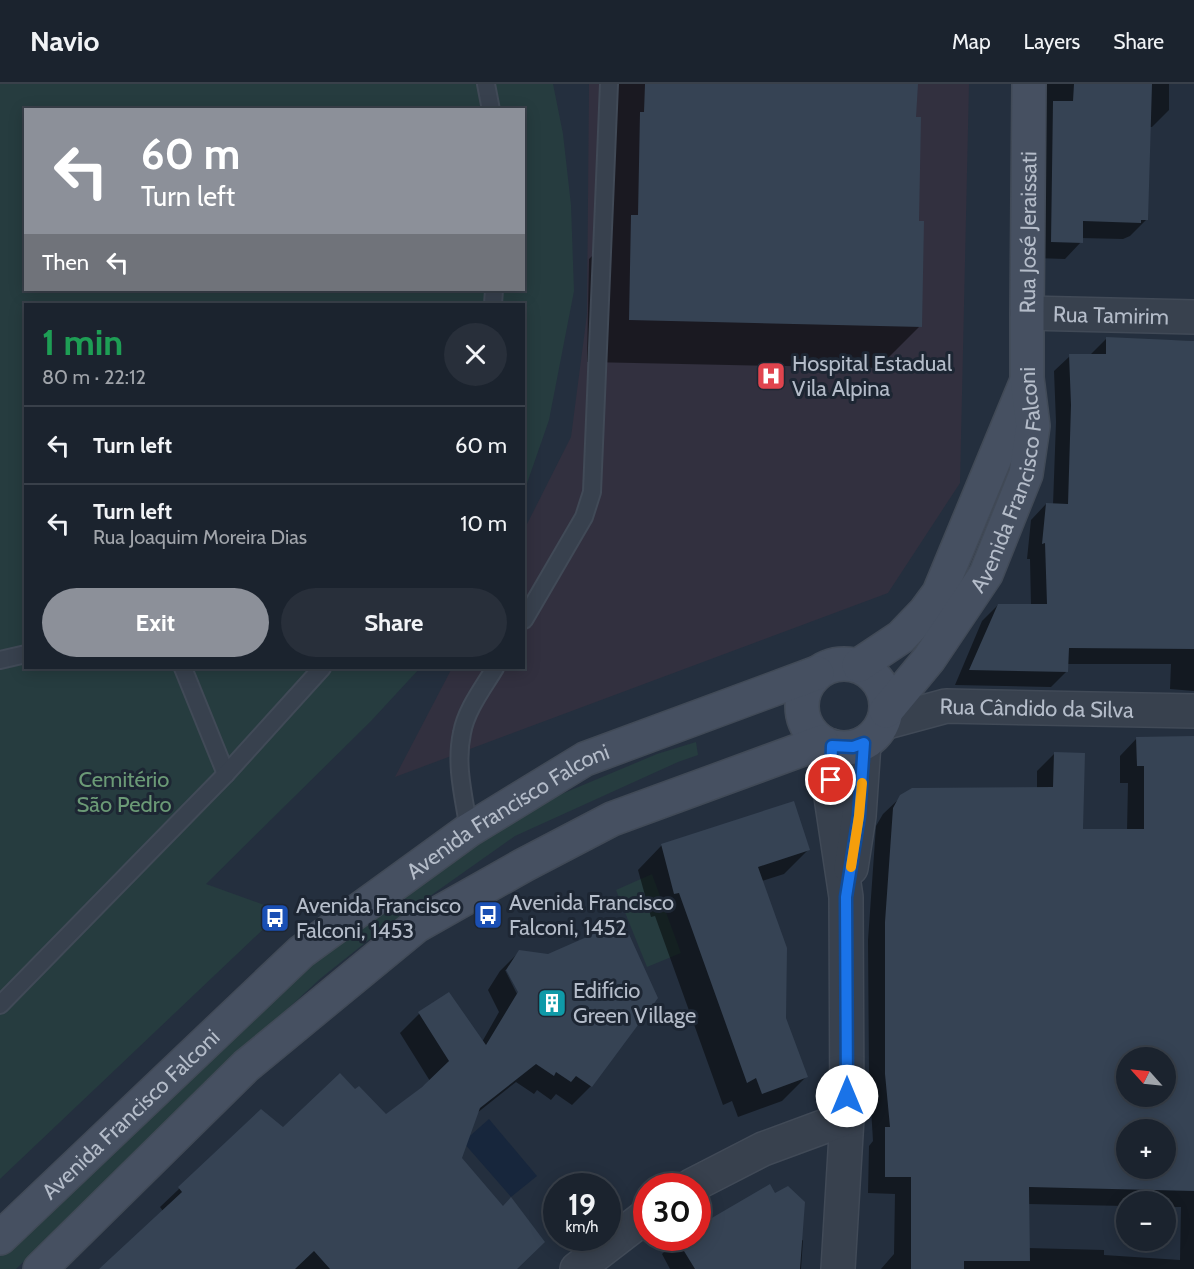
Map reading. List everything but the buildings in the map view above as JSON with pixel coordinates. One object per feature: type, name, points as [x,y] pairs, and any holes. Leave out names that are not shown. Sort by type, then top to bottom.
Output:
[{"type":"main road","name":"Rua José Jeraissati","points":[[1028,378],[1029,84]]},
{"type":"main road","name":"Avenida Francisco Falconi","points":[[859,665],[901,637],[925,612],[939,592],[1028,378]]},
{"type":"main road","name":"Avenida Francisco Falconi","points":[[878,726],[929,659],[986,574],[1026,474],[1033,426],[1028,378]]},
{"type":"main road","points":[[845,663],[859,665],[871,672],[881,683],[886,696],[878,726],[853,747],[827,744],[812,733],[805,721],[802,708],[806,689],[818,673],[830,665],[845,663]]},
{"type":"main road","name":"Avenida Francisco Falconi","points":[[0,1238],[301,952],[469,830],[585,759],[818,673]]},
{"type":"main road","name":"Avenida Francisco Falconi","points":[[40,1269],[246,1066],[416,926],[612,819],[827,744]]},
{"type":"street","name":"Rua Tamirim","points":[[1027,314],[1194,317]]},
{"type":"street","name":"Rua Cândido da Silva","points":[[878,726],[946,706],[1194,711]]},
{"type":"street","points":[[846,897],[859,816],[878,726]]},
{"type":"street","points":[[827,744],[831,797],[846,897],[847,1118],[838,1269]]},
{"type":"street","points":[[711,1176],[763,1149],[847,1118]]},
{"type":"street","points":[[577,1269],[633,1225]]},
{"type":"lane","points":[[486,84],[491,108]]},
{"type":"lane","points":[[525,618],[584,517],[592,492],[609,84]]},
{"type":"lane","points":[[0,660],[24,654]]},
{"type":"lane","points":[[183,669],[226,774]]},
{"type":"lane","points":[[0,1005],[226,774],[321,669]]},
{"type":"lane","points":[[469,830],[459,760],[462,731],[473,705],[494,669]]},
{"type":"shaded area","name":"Hospital Estadual Vila Alpina","points":[[589,84],[969,84],[960,483],[888,593],[395,777],[451,669],[525,669],[525,528],[571,437],[587,314]]},
{"type":"green space","name":"Cemitério São Pedro","points":[[0,84],[553,84],[563,134],[571,205],[574,291],[549,420],[525,489],[525,303],[24,303],[24,669],[419,669],[371,721],[206,884],[270,907],[276,917],[0,1179]]},
{"type":"green space","points":[[696,742],[698,755],[515,836],[375,935],[321,978],[175,1113],[16,1269],[0,1269],[0,1253],[313,957],[507,817],[657,754]]},
{"type":"green space","points":[[652,874],[681,953],[647,967],[616,890]]},
{"type":"water","points":[[489,1119],[537,1176],[511,1197],[463,1142]]},
{"type":"slow traffic","points":[[851,867],[862,783]]},
{"type":"place","name":"Hospital Estadual Vila Alpina","points":[[771,376]]},
{"type":"place","name":"Avenida Francisco Falconi, 1452","points":[[488,915]]},
{"type":"place","name":"Avenida Francisco Falconi, 1453","points":[[275,918]]},
{"type":"place","name":"Edifício Green Village","points":[[552,1003]]},
{"type":"route","points":[[831,780],[832,746],[853,747],[864,743],[859,816],[846,897],[847,1096]]}]
